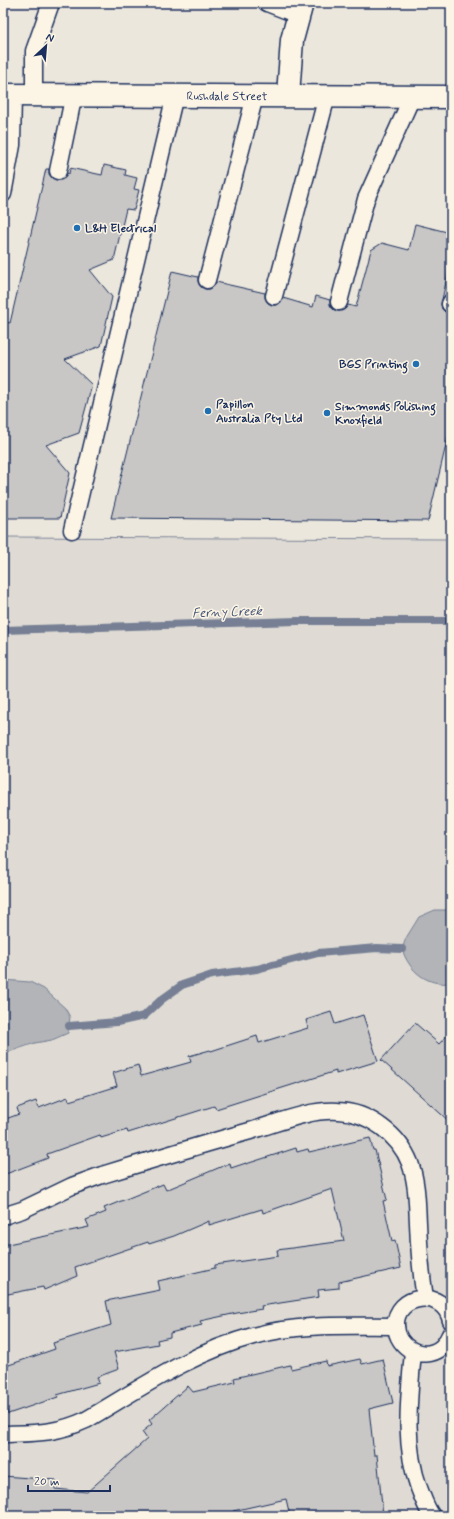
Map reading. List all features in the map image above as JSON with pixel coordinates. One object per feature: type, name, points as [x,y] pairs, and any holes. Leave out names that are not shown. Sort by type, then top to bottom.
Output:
[{"type":"street","points":[[288,96],[292,40],[300,9]]},
{"type":"street","name":"Rushdale Street","points":[[17,95],[74,94],[451,97]]},
{"type":"lane","points":[[3,194],[12,145],[17,95],[51,3]]},
{"type":"lane","points":[[267,3],[300,9]]},
{"type":"lane","points":[[58,171],[74,94]]},
{"type":"lane","points":[[72,530],[175,95]]},
{"type":"lane","points":[[207,280],[255,96]]},
{"type":"lane","points":[[274,296],[327,96]]},
{"type":"lane","points":[[339,302],[366,200],[412,97]]},
{"type":"lane","points":[[3,1216],[22,1210],[61,1191],[102,1175],[291,1119],[327,1111],[355,1113],[379,1125],[390,1133],[405,1151],[410,1162],[416,1184],[420,1262],[425,1298]]},
{"type":"lane","points":[[451,1322],[446,1309],[440,1303],[425,1298],[416,1299],[401,1310],[397,1318],[396,1326],[401,1342],[413,1352],[423,1354],[432,1353],[441,1348],[447,1341],[451,1332]]},
{"type":"lane","points":[[3,1434],[44,1433],[58,1431],[72,1426],[86,1420],[189,1360],[221,1346],[254,1335],[322,1326],[396,1326]]},
{"type":"lane","points":[[413,1352],[408,1405],[409,1449],[416,1481],[432,1516]]},
{"type":"shaded area","points":[[3,3],[451,3],[451,540],[3,537]]},
{"type":"shaded area","points":[[3,537],[451,539],[451,1516],[3,1516]]},
{"type":"shaded area","points":[[435,910],[451,910],[451,983],[434,982],[420,975],[409,964],[402,949],[406,938],[419,917]]},
{"type":"shaded area","points":[[3,980],[30,982],[44,989],[65,1008],[70,1017],[68,1033],[52,1040],[35,1043],[3,1054]]},
{"type":"building","points":[[104,165],[126,170],[125,175],[137,178],[134,189],[139,190],[134,210],[126,209],[114,260],[90,270],[112,297],[101,346],[65,359],[92,385],[79,433],[46,445],[70,473],[60,518],[3,518],[3,321],[10,323],[46,169],[49,169],[49,174],[52,178],[61,180],[65,178],[67,173],[69,174],[70,168],[102,175]]},
{"type":"building","points":[[415,224],[451,233],[451,260],[441,304],[442,309],[445,312],[451,313],[451,424],[428,521],[111,518],[172,271],[198,277],[200,286],[205,289],[210,289],[216,282],[265,293],[267,302],[272,305],[277,305],[283,298],[313,307],[316,296],[330,300],[330,305],[333,309],[341,311],[348,305],[356,307],[371,250],[382,243],[409,250]]},
{"type":"building","points":[[331,1012],[335,1024],[363,1015],[378,1061],[336,1074],[336,1071],[216,1109],[214,1106],[128,1133],[127,1130],[101,1138],[100,1135],[47,1154],[48,1158],[3,1175],[3,1120],[19,1114],[17,1108],[36,1101],[39,1108],[68,1097],[69,1101],[117,1086],[113,1073],[138,1065],[141,1076],[191,1062],[189,1056],[211,1051],[257,1036],[259,1043],[308,1028],[306,1020]]},
{"type":"building","points":[[415,1023],[439,1044],[451,1031],[451,1123],[381,1060]]},
{"type":"building","points":[[370,1138],[373,1150],[375,1150],[387,1200],[383,1201],[392,1241],[395,1240],[401,1268],[339,1282],[339,1288],[318,1290],[319,1297],[261,1306],[262,1309],[200,1321],[202,1325],[170,1333],[170,1337],[157,1340],[158,1344],[114,1352],[119,1369],[97,1377],[99,1383],[57,1395],[58,1397],[8,1414],[3,1401],[3,1367],[55,1349],[53,1343],[111,1325],[106,1301],[160,1290],[158,1281],[215,1268],[215,1265],[278,1256],[277,1250],[344,1241],[332,1189],[263,1213],[262,1209],[209,1225],[209,1221],[174,1236],[149,1244],[148,1242],[75,1267],[77,1276],[44,1290],[43,1287],[3,1295],[3,1245],[89,1227],[86,1220],[106,1212],[104,1208],[163,1184],[166,1190],[230,1163],[231,1168],[296,1148],[297,1152],[308,1149],[309,1152]]},
{"type":"building","points":[[360,1359],[362,1364],[383,1359],[393,1403],[369,1409],[374,1455],[377,1455],[383,1516],[290,1516],[286,1499],[233,1511],[234,1513],[221,1516],[3,1516],[3,1476],[56,1480],[55,1489],[87,1492],[147,1439],[142,1432],[152,1424],[149,1420],[188,1386],[193,1392],[235,1382],[234,1378],[290,1365],[291,1369],[326,1361],[327,1366]]},
{"type":"waterway","name":"Ferny Creek","points":[[3,630],[297,621],[451,621]]},
{"type":"waterway","points":[[69,1026],[117,1022],[144,1016],[161,1000],[182,985],[212,975],[257,969],[318,953],[377,948],[402,949]]},
{"type":"place","name":"L&H Electrical","points":[[77,228]]},
{"type":"place","name":"BGS Printing","points":[[416,364]]},
{"type":"place","name":"Papillon Australia Pty Ltd","points":[[208,411]]},
{"type":"place","name":"Simmonds Polishing Knoxfield","points":[[327,413]]}]
